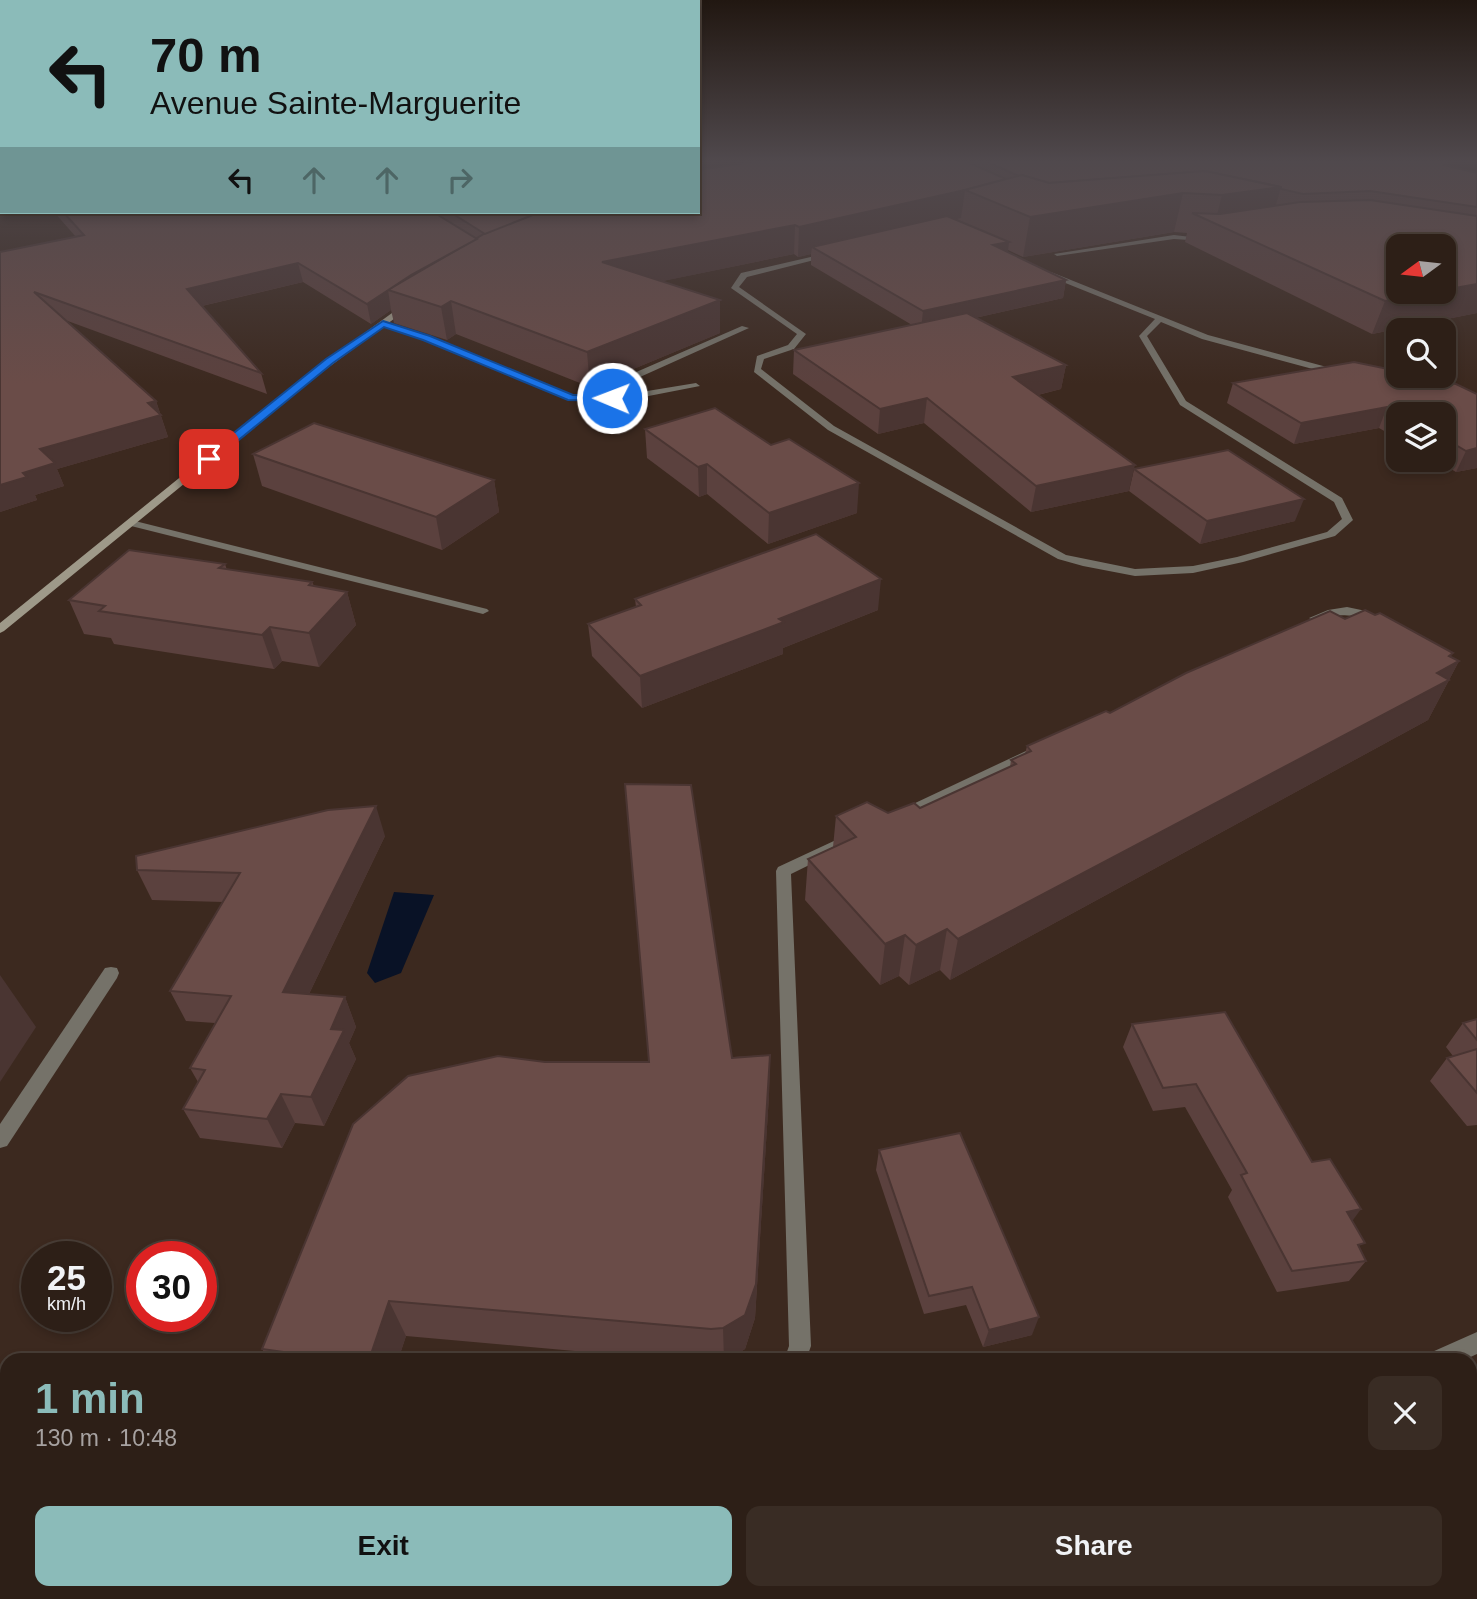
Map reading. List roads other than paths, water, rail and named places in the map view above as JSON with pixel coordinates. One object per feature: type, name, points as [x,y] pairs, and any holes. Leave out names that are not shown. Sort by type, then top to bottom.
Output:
[{"type":"street","points":[[1057,254],[1174,237],[1212,239]]},
{"type":"street","points":[[838,253],[744,275],[735,288],[802,334],[791,347],[760,358],[757,370],[831,428],[1062,557],[1145,573],[1199,569],[1331,534],[1348,520],[1338,500],[1183,403],[1143,336],[1157,320]]},
{"type":"street","points":[[1046,271],[1157,320],[1240,347],[1339,373]]},
{"type":"street","points":[[0,629],[314,373],[419,298]]},
{"type":"street","points":[[383,324],[427,338],[572,398],[597,400],[696,386]]},
{"type":"street","points":[[634,396],[630,383],[637,375],[745,328]]},
{"type":"street","points":[[131,523],[483,611]]},
{"type":"street","points":[[1301,625],[1326,613],[1357,609],[1394,628]]},
{"type":"street","points":[[798,1353],[800,1346],[783,870],[1048,745]]},
{"type":"street","points":[[0,1140],[111,973]]},
{"type":"street","points":[[1455,1353],[1477,1343]]},
{"type":"water","points":[[394,892],[434,895],[401,973],[375,983],[367,973]]}]
